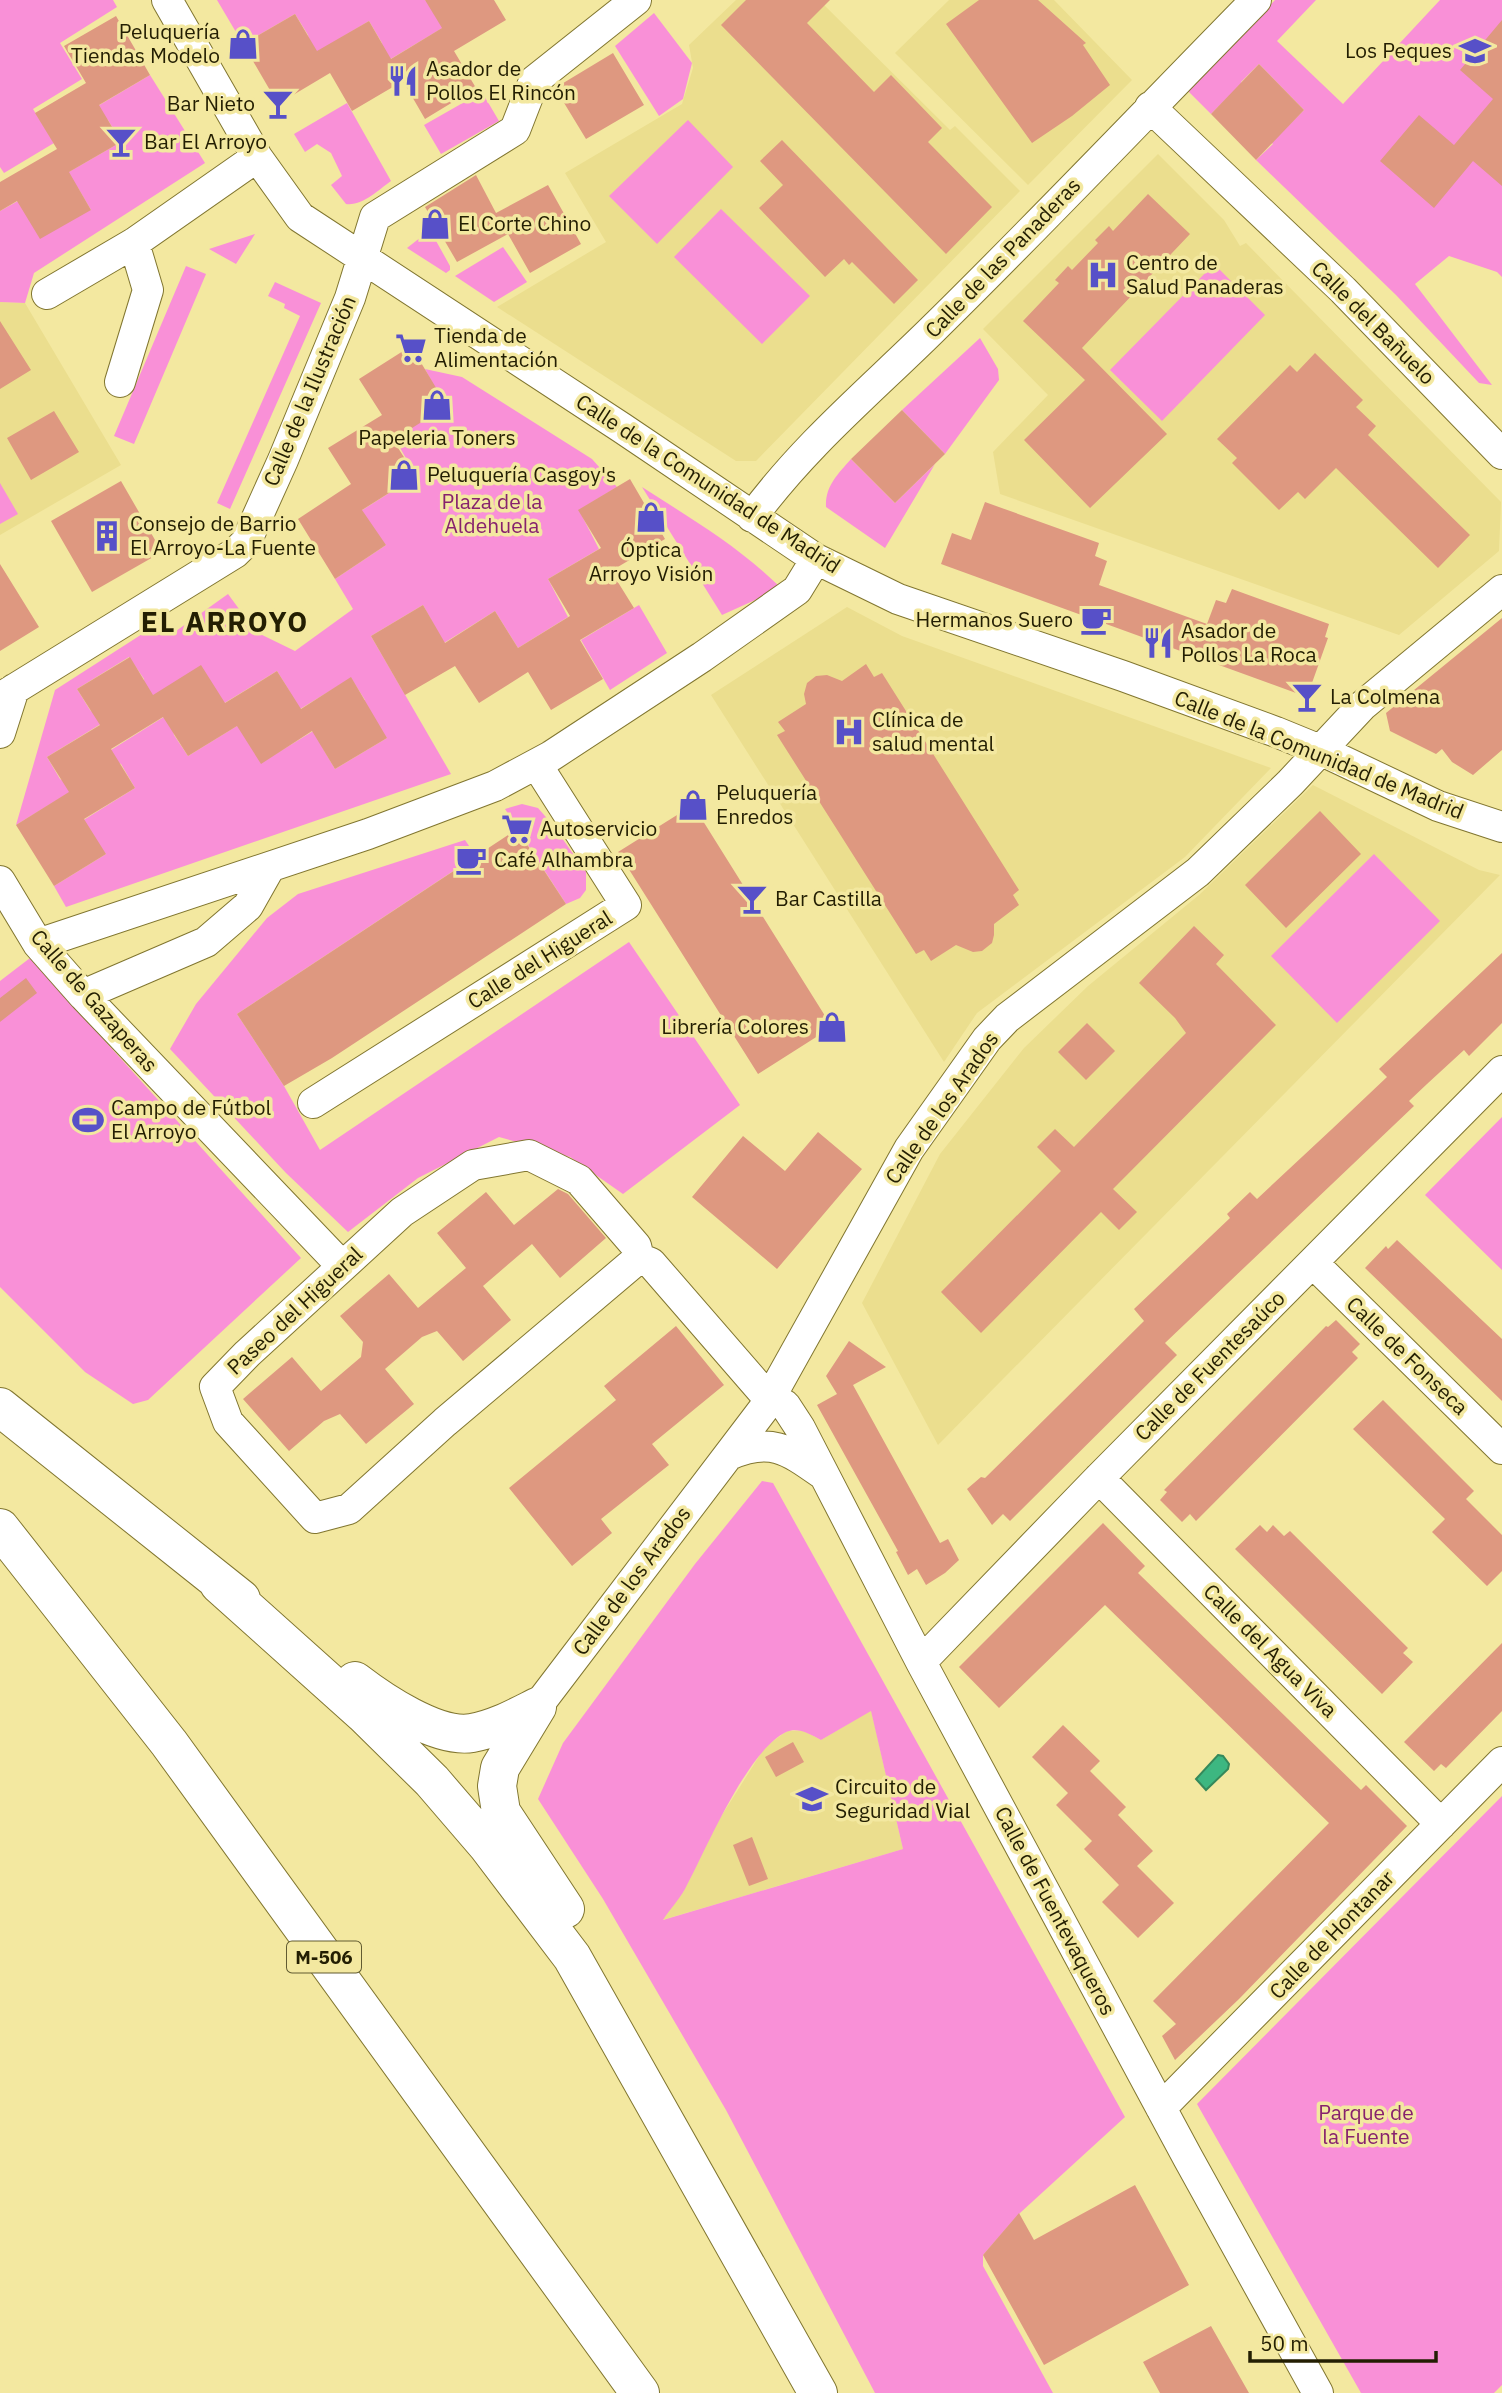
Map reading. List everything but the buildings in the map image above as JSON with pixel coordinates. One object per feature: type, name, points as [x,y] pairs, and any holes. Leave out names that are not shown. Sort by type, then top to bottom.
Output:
[{"type":"highway","points":[[0,1407],[219,1584],[364,1714],[432,1781],[487,1844],[572,1957],[811,2381]]},
{"type":"highway","name":"M-506","points":[[0,1528],[169,1742],[640,2393]]},
{"type":"highway","points":[[219,1584],[393,1708],[436,1728],[468,1734],[500,1726],[537,1707]]},
{"type":"highway","points":[[537,1707],[500,1768],[498,1786],[501,1812],[591,1949],[704,2147],[811,2381]]},
{"type":"street","name":"Calle de la Comunidad de Madrid","points":[[167,0],[257,157],[300,217],[816,559],[898,600],[1135,681],[1320,750],[1438,806],[1502,827]]},
{"type":"street","name":"Calle de las Panaderas","points":[[752,517],[807,449],[933,329],[1256,0]]},
{"type":"street","name":"Calle de la Ilustración","points":[[0,733],[7,694],[235,553],[246,542],[340,323],[374,217],[514,130],[534,80],[624,3]]},
{"type":"street","name":"Calle del Bañuelo","points":[[1150,107],[1343,290],[1502,454]]},
{"type":"street","points":[[47,294],[134,243],[257,157]]},
{"type":"street","points":[[120,382],[148,290],[134,243]]},
{"type":"street","points":[[38,944],[474,796],[537,765],[702,657],[797,590],[816,559]]},
{"type":"street","name":"Calle de los Arados","points":[[537,1707],[769,1399],[909,1149],[987,1039],[1007,1018],[1198,872],[1273,800],[1362,706],[1502,590]]},
{"type":"street","name":"Calle del Higueral","points":[[313,1103],[626,905],[537,765]]},
{"type":"street","points":[[83,995],[206,942],[248,906],[270,867]]},
{"type":"street","name":"Calle de Gazaperas","points":[[0,881],[38,944],[83,995],[342,1266]]},
{"type":"street","name":"Calle de Fuentesaúco","points":[[920,1662],[1502,1071]]},
{"type":"street","name":"Paseo del Higueral","points":[[529,1155],[579,1180],[636,1246],[639,1258],[445,1422],[349,1510],[315,1518],[228,1422],[215,1387],[247,1354],[402,1212],[473,1165],[529,1155]]},
{"type":"street","name":"Paseo del Higueral","points":[[639,1258],[651,1263],[769,1399]]},
{"type":"street","name":"Calle de Fonseca","points":[[1313,1263],[1502,1449]]},
{"type":"street","name":"Calle de Fuentevaqueros","points":[[769,1399],[785,1405],[800,1428],[920,1662],[1318,2393]]},
{"type":"street","points":[[729,1455],[749,1446],[772,1447],[793,1453],[822,1474]]},
{"type":"street","name":"Calle del Agua Viva","points":[[1100,1478],[1441,1824]]},
{"type":"street","name":"Calle de Hontanar","points":[[1161,2108],[1502,1762]]},
{"type":"shaded area","points":[[736,0],[819,0],[950,130],[955,126],[1020,191],[756,461],[736,461],[497,307],[606,242],[565,173],[682,104],[693,68],[689,45]]},
{"type":"shaded area","points":[[949,0],[1054,0],[1132,80],[1028,185],[895,53]]},
{"type":"shaded area","points":[[1158,154],[1224,220],[1240,246],[1246,243],[1501,502],[1499,551],[1399,635],[1000,494],[993,452],[1048,395],[983,329]]},
{"type":"shaded area","points":[[0,302],[25,303],[121,465],[0,535]]},
{"type":"shaded area","points":[[847,607],[902,636],[1271,768],[1185,857],[977,1013],[944,1062],[711,695]]},
{"type":"shaded area","points":[[1313,785],[1479,870],[1500,875],[938,1445],[862,1303],[940,1154],[1024,1048],[1088,986],[1199,895]]},
{"type":"shaded area","name":"Circuito de Seguridad Vial","points":[[871,1710],[903,1849],[662,1920],[683,1892],[717,1823],[765,1747],[787,1731],[804,1731],[821,1740]]},
{"type":"shaded area","points":[[1218,1755],[1223,1756],[1229,1764],[1228,1769],[1206,1790],[1196,1779]]},
{"type":"green space","points":[[0,0],[113,0],[117,7],[60,43],[82,79],[33,109],[54,143],[4,173],[0,167]]},
{"type":"green space","points":[[217,0],[425,0],[449,24],[384,63],[382,43],[369,21],[312,55],[308,35],[295,14],[243,44]]},
{"type":"green space","points":[[1275,0],[1316,0],[1277,41],[1343,104],[1440,0],[1502,0],[1502,277],[1497,272],[1449,256],[1415,284],[1492,385],[1479,383],[1396,295],[1256,160],[1273,144],[1263,134],[1286,128],[1304,110],[1259,64],[1241,82],[1249,91],[1228,97],[1211,114],[1188,91]]},
{"type":"green space","points":[[654,13],[692,63],[683,99],[659,116],[615,46]]},
{"type":"green space","points":[[150,75],[205,163],[34,273],[25,303],[0,302],[0,211],[25,197],[91,210],[78,188],[60,177],[121,142],[108,120],[91,110]]},
{"type":"green space","points":[[482,92],[499,121],[441,154],[424,125]]},
{"type":"green space","points":[[347,103],[391,181],[370,197],[352,204],[346,204],[331,185],[342,176],[331,153],[317,144],[305,152],[294,134]]},
{"type":"green space","points":[[688,120],[733,167],[657,244],[609,196]]},
{"type":"green space","points":[[721,209],[810,296],[762,344],[674,257]]},
{"type":"green space","points":[[430,230],[450,266],[446,273],[407,248]]},
{"type":"green space","points":[[255,234],[236,264],[209,249]]},
{"type":"green space","points":[[503,247],[527,282],[494,302],[455,276]]},
{"type":"green space","points":[[1214,264],[1265,315],[1162,421],[1110,370]]},
{"type":"green space","points":[[186,266],[206,274],[134,444],[114,436]]},
{"type":"green space","points":[[275,282],[321,303],[230,509],[217,503],[300,316],[284,308],[285,304],[268,296]]},
{"type":"green space","points":[[980,338],[998,369],[999,380],[945,454],[902,410]]},
{"type":"green space","name":"Plaza de la Aldehuela","points":[[425,369],[462,377],[592,459],[617,487],[579,510],[599,549],[548,579],[568,617],[518,648],[495,611],[444,643],[423,605],[371,636],[451,774],[66,907],[54,886],[106,854],[74,826],[135,788],[121,764],[103,755],[170,713],[174,735],[188,756],[245,721],[261,763],[323,725],[322,747],[335,769],[387,738],[355,707],[365,700],[351,678],[292,714],[290,692],[277,671],[218,707],[145,700],[144,679],[129,657],[77,689],[90,710],[104,722],[47,757],[60,779],[75,789],[16,825],[55,690],[150,629],[176,631],[228,594],[256,632],[295,651],[353,609],[335,579],[386,545],[356,514],[416,476],[395,439],[433,384]]},
{"type":"green space","points":[[851,459],[895,503],[935,464],[885,548],[826,507],[830,487]]},
{"type":"green space","points":[[0,483],[18,514],[0,524]]},
{"type":"green space","points":[[642,487],[730,545],[779,586],[766,595],[722,615]]},
{"type":"green space","points":[[639,605],[667,653],[610,690],[581,640]]},
{"type":"green space","points":[[522,804],[538,808],[586,872],[586,890],[580,898],[566,904],[505,809]]},
{"type":"green space","points":[[465,840],[476,856],[237,1014],[284,1086],[320,1150],[629,942],[740,1105],[623,1194],[570,1157],[499,1137],[418,1178],[348,1232],[286,1173],[170,1049],[196,1004],[267,918],[298,894]]},
{"type":"green space","points":[[1374,854],[1440,921],[1337,1023],[1271,956]]},
{"type":"green space","name":"Campo de Fútbol El Arroyo","points":[[30,958],[301,1258],[148,1400],[133,1404],[85,1372],[0,1287],[0,981]]},
{"type":"green space","points":[[1502,1117],[1502,1270],[1425,1195]]},
{"type":"green space","points":[[762,1481],[773,1483],[1125,2117],[1020,2213],[983,2255],[983,2266],[1053,2393],[875,2393],[726,2110],[603,1899],[538,1799],[563,1743],[695,1564]],"holes":[[[871,1711],[903,1849],[663,1920],[685,1889],[742,1780],[756,1759],[786,1732],[804,1732],[821,1740]]]},
{"type":"green space","name":"Parque de la Fuente","points":[[1502,1796],[1502,2385],[1494,2393],[1361,2393],[1197,2104]]},
{"type":"place","name":"Peluquería Tiendas Modelo","points":[[243,44]]},
{"type":"place","name":"Los Peques","points":[[1475,51]]},
{"type":"place","name":"Asador de Pollos El Rincón","points":[[403,81]]},
{"type":"place","name":"Bar Nieto","points":[[278,104]]},
{"type":"place","name":"Bar El Arroyo","points":[[121,142]]},
{"type":"place","name":"El Corte Chino","points":[[435,224]]},
{"type":"place","name":"Centro de Salud Panaderas","points":[[1103,275]]},
{"type":"place","name":"Tienda de Alimentación","points":[[411,348]]},
{"type":"place","name":"Papeleria Toners","points":[[437,405]]},
{"type":"place","name":"Peluquería Casgoy's","points":[[404,475]]},
{"type":"place","name":"Óptica Arroyo Visión","points":[[651,517]]},
{"type":"place","name":"Consejo de Barrio El Arroyo-La Fuente","points":[[107,536]]},
{"type":"place","name":"Hermanos Suero","points":[[1096,620]]},
{"type":"place","name":"Asador de Pollos La Roca","points":[[1158,643]]},
{"type":"place","name":"La Colmena","points":[[1307,697]]},
{"type":"place","name":"Clínica de salud mental","points":[[849,732]]},
{"type":"place","name":"Peluquería Enredos","points":[[693,805]]},
{"type":"place","name":"Autoservicio","points":[[517,829]]},
{"type":"place","name":"Café Alhambra","points":[[471,860]]},
{"type":"place","name":"Bar Castilla","points":[[752,899]]},
{"type":"place","name":"Librería Colores","points":[[832,1027]]},
{"type":"place","name":"Campo de Fútbol El Arroyo","points":[[88,1120]]},
{"type":"place","name":"Circuito de Seguridad Vial","points":[[812,1799]]},
{"type":"district","name":"EL ARROYO","points":[[225,622]]}]
